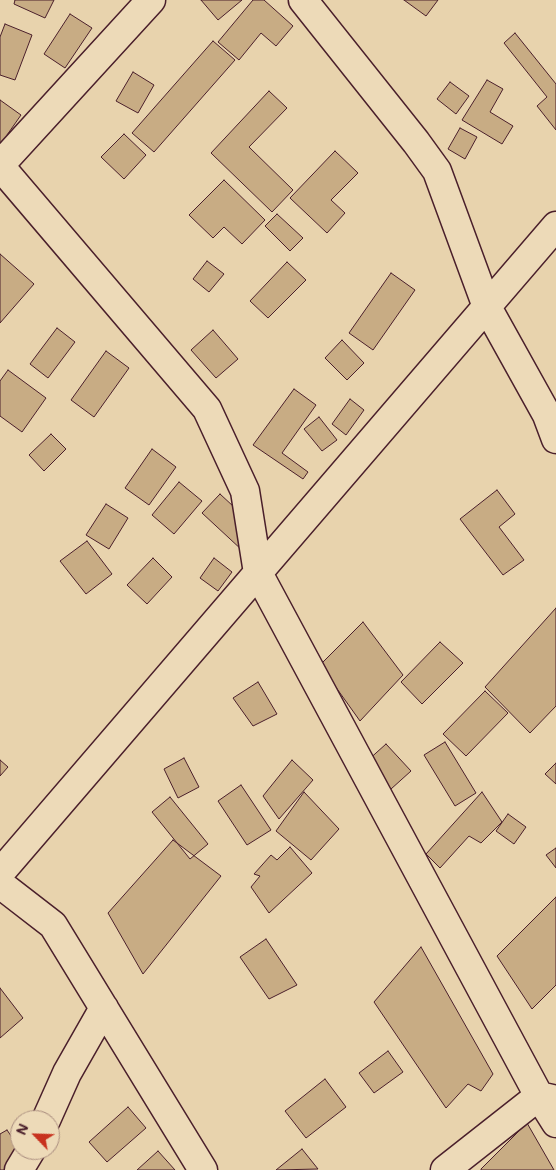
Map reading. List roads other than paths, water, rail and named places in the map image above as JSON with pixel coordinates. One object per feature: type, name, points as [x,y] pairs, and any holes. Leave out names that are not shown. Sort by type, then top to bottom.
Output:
[{"type":"street","points":[[151,0],[0,166],[207,409],[245,491],[258,573],[547,1098],[556,1123]]},
{"type":"street","points":[[303,0],[437,171],[487,307],[547,415],[556,439]]},
{"type":"street","points":[[0,873],[556,226]]},
{"type":"street","points":[[0,884],[53,925],[203,1170]]},
{"type":"street","points":[[50,1110],[67,1072],[104,1008]]},
{"type":"street","points":[[445,1170],[547,1098]]}]
